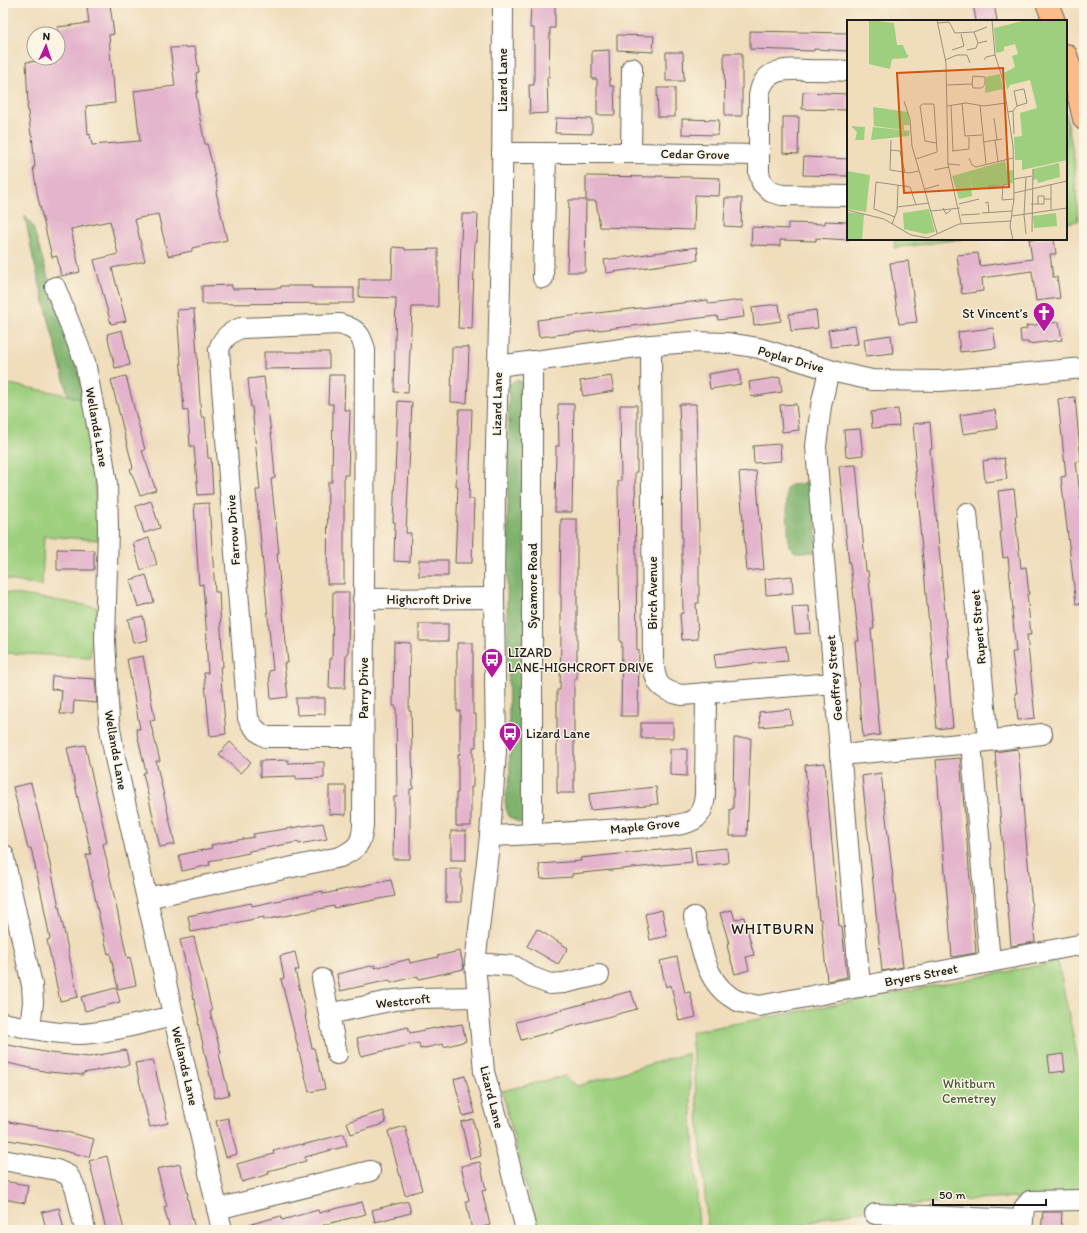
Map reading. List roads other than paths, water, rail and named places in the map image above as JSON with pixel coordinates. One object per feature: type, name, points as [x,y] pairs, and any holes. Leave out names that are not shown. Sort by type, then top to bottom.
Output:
[{"type":"main road","points":[[1048,3],[1054,20]]},
{"type":"main road","points":[[1067,58],[1078,93],[1084,119]]},
{"type":"street","name":"Lizard Lane","points":[[502,3],[502,204],[494,598],[496,751],[490,836],[475,963],[484,1072],[503,1138],[526,1230]]},
{"type":"street","points":[[631,153],[632,68]]},
{"type":"street","points":[[847,71],[787,69],[774,73],[764,80],[760,88],[759,96],[758,155],[759,173],[762,183],[771,192],[782,195],[847,196]]},
{"type":"street","name":"Cedar Grove","points":[[502,153],[758,155]]},
{"type":"street","points":[[543,278],[546,153]]},
{"type":"street","name":"Wellands Lane","points":[[55,287],[85,362],[107,484],[108,529],[105,640],[109,722],[115,758],[222,1230]]},
{"type":"street","name":"Parry Drive","points":[[147,898],[340,857],[352,852],[362,835],[364,350],[362,339],[357,332],[340,324]]},
{"type":"street","name":"Farrow Drive","points":[[340,324],[241,328],[233,331],[221,342],[219,350],[248,718],[252,726],[266,737],[363,737]]},
{"type":"street","name":"Poplar Drive","points":[[498,366],[692,342],[728,343],[759,348],[829,370],[872,380],[938,381],[1084,368]]},
{"type":"street","name":"Birch Avenue","points":[[651,346],[653,642],[654,674],[659,685],[669,692],[682,695],[834,683]]},
{"type":"street","name":"Sycamore Road","points":[[532,361],[532,834]]},
{"type":"street","name":"Geoffrey Street","points":[[829,370],[821,406],[816,446],[834,683],[860,987]]},
{"type":"street","name":"Rupert Street","points":[[967,514],[980,741],[990,962]]},
{"type":"street","name":"Highcroft Drive","points":[[363,599],[494,598]]},
{"type":"street","name":"Maple Grove","points":[[490,836],[587,832],[667,826],[680,824],[696,818],[701,811],[705,795],[706,693]]},
{"type":"street","points":[[840,755],[1042,734]]},
{"type":"street","points":[[3,854],[32,985],[33,1002],[30,1028]]},
{"type":"street","name":"Bryers Street","points":[[694,917],[707,969],[714,980],[723,992],[738,1001],[759,1006],[1084,944]]},
{"type":"street","points":[[475,963],[514,966],[531,978],[550,984],[564,983],[600,974]]},
{"type":"street","points":[[322,979],[337,1054]]},
{"type":"street","name":"Westcroft","points":[[329,1014],[394,1000],[477,997]]},
{"type":"street","points":[[3,1023],[61,1033],[94,1033],[174,1016]]},
{"type":"street","points":[[3,1160],[57,1170],[68,1175],[74,1183],[85,1230]]},
{"type":"street","points":[[217,1209],[370,1171]]},
{"type":"street","points":[[875,1214],[1023,1225],[1024,1208],[1030,1201],[1083,1200]]},
{"type":"place","name":"St Vincent’s","points":[[1044,332]]},
{"type":"place","name":"LIZARD LANE-HIGHCROFT DRIVE","points":[[492,678]]},
{"type":"place","name":"Lizard Lane","points":[[510,752]]},
{"type":"district","name":"WHITBURN","points":[[773,929]]},
{"type":"park label","name":"Whitburn Cemetrey","points":[[969,1090]]}]
